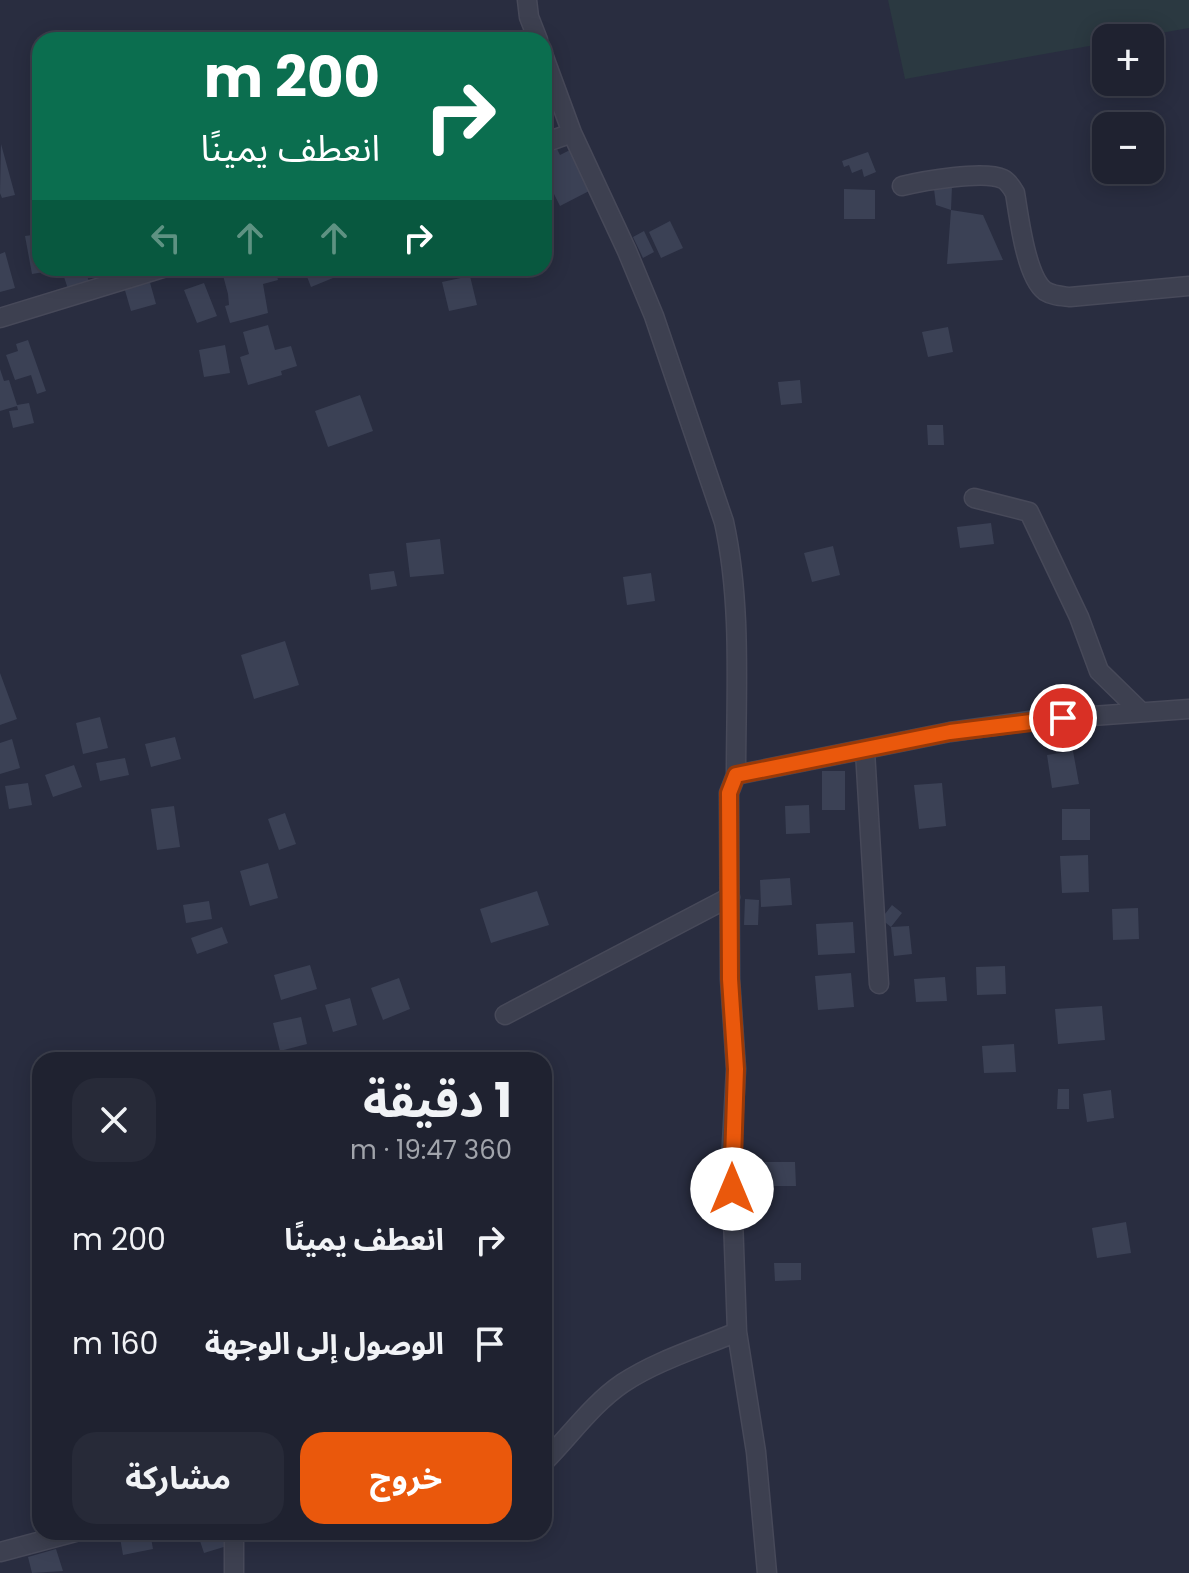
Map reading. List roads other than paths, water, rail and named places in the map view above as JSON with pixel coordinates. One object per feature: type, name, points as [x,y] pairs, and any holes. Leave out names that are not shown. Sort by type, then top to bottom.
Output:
[{"type":"street","points":[[527,0],[535,32]]},
{"type":"street","points":[[552,79],[572,133],[654,316],[724,522],[731,554],[736,608],[736,775],[729,793],[730,979],[736,1069],[731,1161],[737,1332],[756,1452],[767,1573]]},
{"type":"street","points":[[552,140],[572,133]]},
{"type":"street","points":[[902,186],[933,179],[1000,177],[1010,184],[1015,193],[1033,277],[1043,290],[1054,296],[1189,286]]},
{"type":"street","points":[[0,318],[137,276]]},
{"type":"street","points":[[974,498],[1029,512],[1079,617],[1099,671],[1141,712]]},
{"type":"street","points":[[736,775],[950,732],[1037,720],[1189,709]]},
{"type":"street","points":[[865,751],[879,984]]},
{"type":"street","points":[[505,1015],[730,897]]},
{"type":"street","points":[[552,1453],[584,1418],[622,1384],[650,1368],[737,1332]]},
{"type":"street","points":[[0,1552],[45,1540]]},
{"type":"street","points":[[234,1540],[234,1573]]}]
